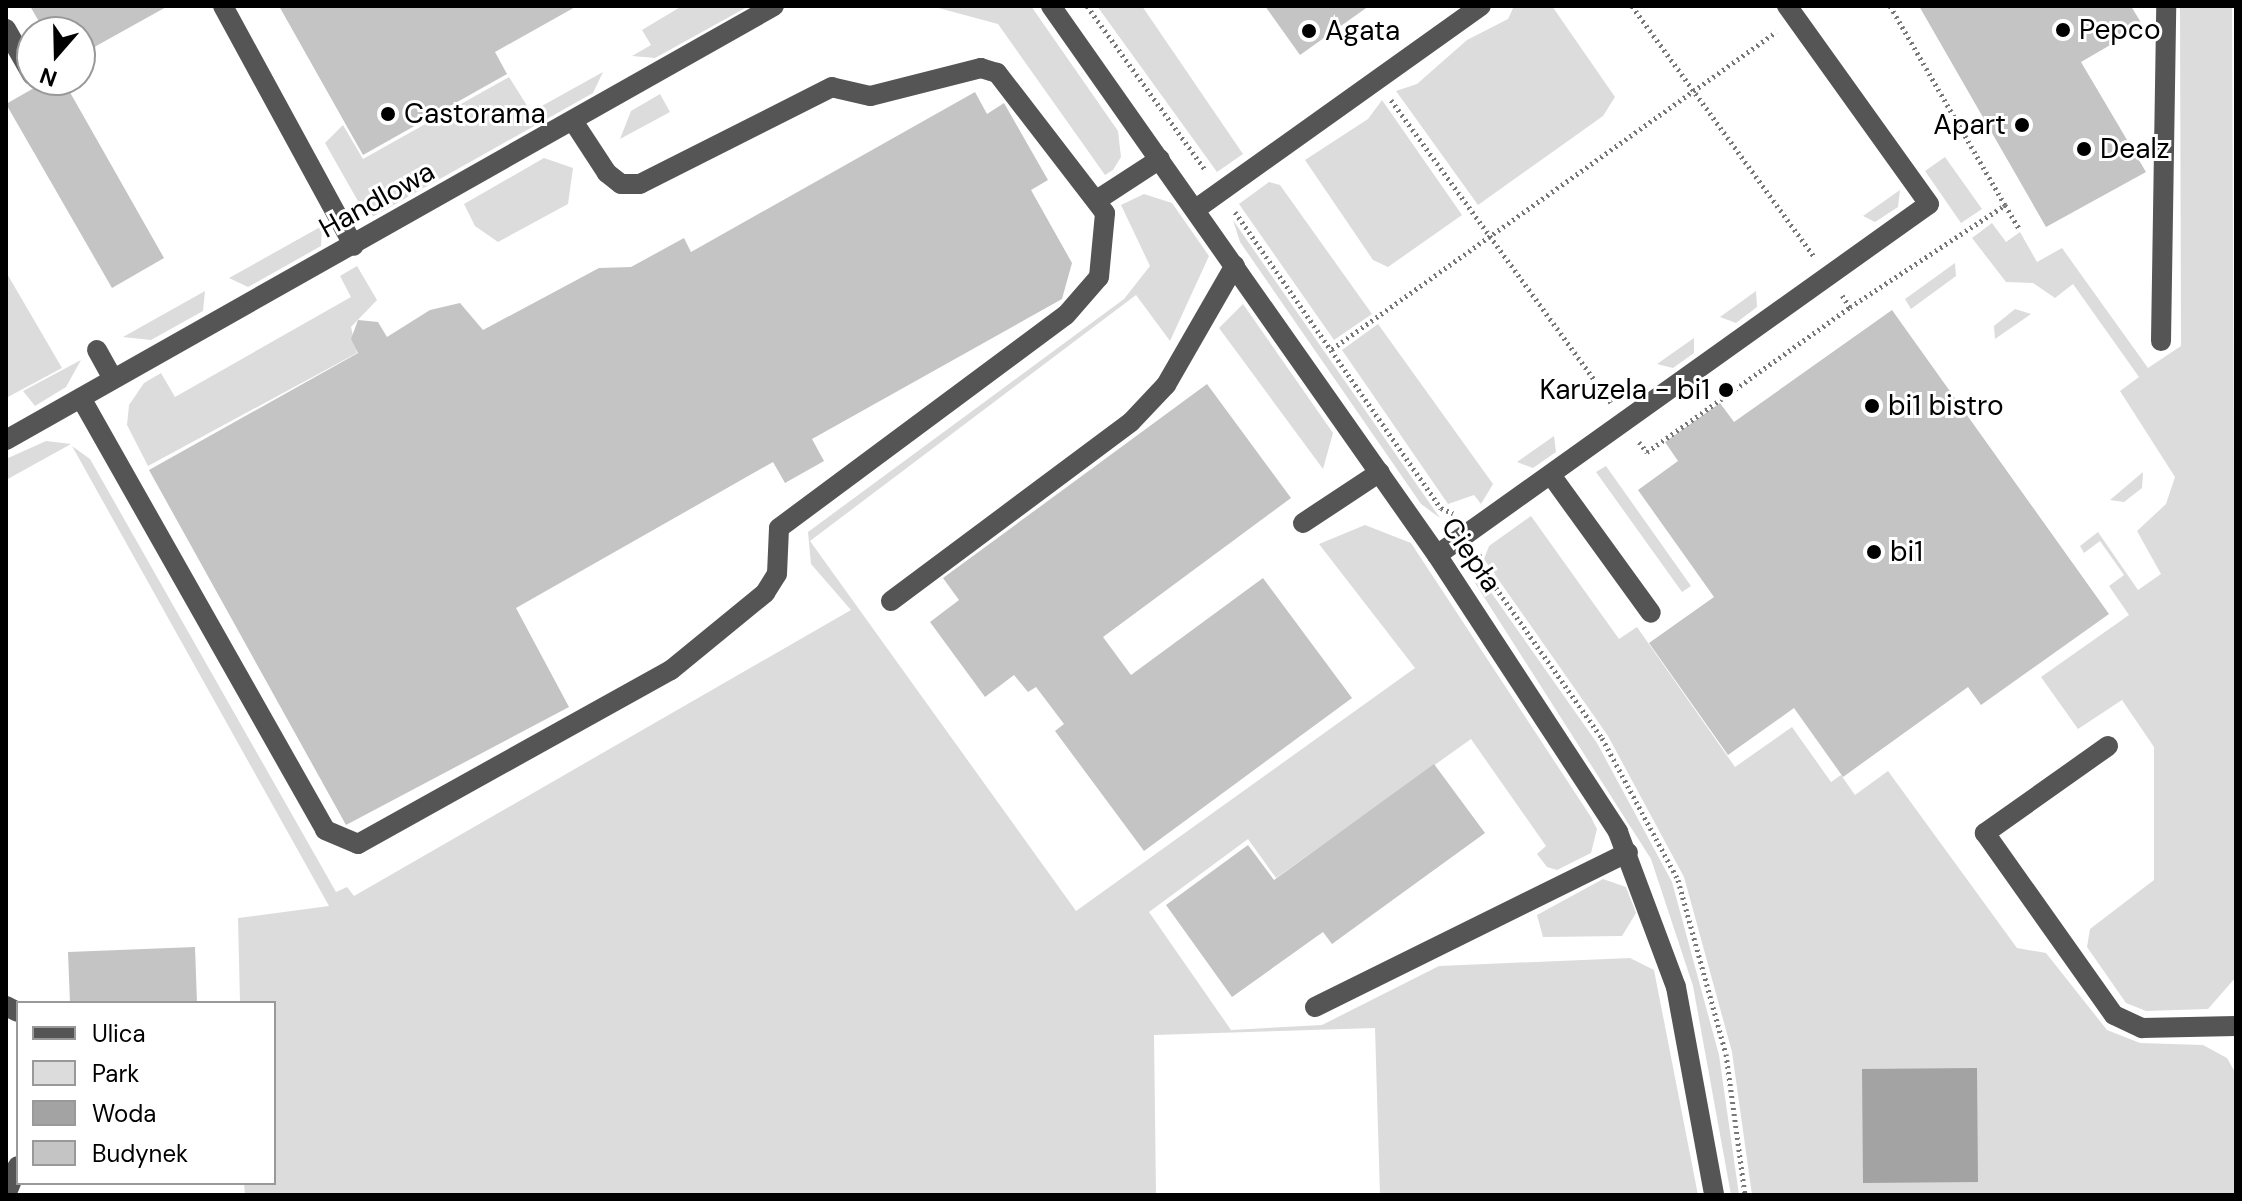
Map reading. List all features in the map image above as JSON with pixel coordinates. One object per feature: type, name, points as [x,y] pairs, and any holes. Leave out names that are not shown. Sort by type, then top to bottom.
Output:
[{"type":"street","points":[[223,6],[354,246]]},
{"type":"street","name":"Handlowa","points":[[6,440],[774,6]]},
{"type":"street","name":"Ciepła","points":[[1051,6],[1437,555],[1628,852],[1676,987],[1714,1195]]},
{"type":"street","points":[[1196,209],[1481,6]]},
{"type":"street","points":[[2161,341],[2166,6]]},
{"type":"street","points":[[1437,555],[1929,204],[1791,12]]},
{"type":"street","points":[[6,29],[16,47]]},
{"type":"street","points":[[81,398],[325,830],[358,844],[671,670],[765,593],[777,574],[779,528],[1088,295],[1105,252],[1105,213],[1097,200],[997,73],[981,68],[870,96],[832,87],[640,184],[621,184],[607,173],[573,121]]},
{"type":"street","points":[[1097,200],[1160,159]]},
{"type":"street","points":[[891,601],[1131,422],[1166,385],[1235,265]]},
{"type":"street","points":[[97,350],[113,379]]},
{"type":"street","points":[[1303,523],[1380,472]]},
{"type":"street","points":[[1551,475],[1651,613]]},
{"type":"street","points":[[2108,746],[1985,833],[2114,1015],[2142,1028],[2236,1026]]},
{"type":"street","points":[[1315,1007],[1628,852]]},
{"type":"street","points":[[6,1195],[16,1171]]},
{"type":"path","points":[[1623,445],[1635,436],[1647,452],[1850,307],[1632,6]]},
{"type":"path","points":[[1331,349],[1694,91],[1791,12]]},
{"type":"path","points":[[1377,80],[1625,422]]},
{"type":"path","points":[[2005,205],[2020,230]]},
{"type":"green space","points":[[682,6],[749,6],[655,58],[632,56],[651,45],[642,30]]},
{"type":"green space","points":[[931,6],[1031,6],[1118,131],[1121,157],[1113,170],[1105,175],[998,24]]},
{"type":"green space","points":[[1097,6],[1142,6],[1243,154],[1217,172]]},
{"type":"green space","points":[[1514,6],[1552,6],[1615,97],[1603,116],[1478,205],[1396,91],[1417,84],[1467,40],[1508,19]]},
{"type":"green space","points":[[2180,6],[2232,6],[2236,977],[2208,1009],[2146,1011],[2126,1003],[2087,947],[2090,929],[2154,880],[2154,747],[2122,700],[2078,729],[2041,677],[2129,615],[2109,586],[2124,575],[2100,541],[2084,553],[2080,546],[2098,532],[2138,590],[2161,574],[2137,531],[2166,504],[2175,477],[2120,391],[2139,377],[2073,284],[2055,298],[2033,283],[2006,282],[1972,238],[1992,223],[2006,242],[2020,232],[2037,262],[2062,248],[2148,368],[2181,346]]},
{"type":"green space","points":[[603,72],[593,93],[374,216],[367,217],[325,143],[343,125],[363,159],[509,77],[531,112]]},
{"type":"green space","points":[[660,94],[670,112],[620,139],[631,111]]},
{"type":"green space","points":[[1382,100],[1462,215],[1388,267],[1373,260],[1305,160],[1368,119]]},
{"type":"green space","points":[[1945,157],[1982,209],[1961,223],[1925,171]]},
{"type":"green space","points":[[544,158],[573,168],[568,204],[498,242],[475,226],[464,204]]},
{"type":"green space","points":[[1269,182],[1280,185],[1372,314],[1334,340],[1239,204]]},
{"type":"green space","points":[[1900,190],[1898,207],[1875,222],[1863,216]]},
{"type":"green space","points":[[1144,194],[1172,203],[1209,256],[1170,341],[1136,295],[810,541],[1076,911],[1415,668],[1319,544],[1365,525],[1411,543],[1591,817],[1597,829],[1591,853],[1557,870],[1547,867],[1537,854],[1546,846],[1471,739],[1276,878],[1248,839],[1149,912],[1231,1030],[1322,1025],[1439,966],[1630,958],[1654,970],[1698,1195],[1380,1195],[1375,1028],[1154,1035],[1156,1195],[245,1195],[244,1185],[276,1185],[276,1001],[240,1001],[238,918],[329,906],[72,446],[90,459],[336,892],[347,887],[354,896],[851,610],[811,564],[808,532],[1124,299],[1150,266],[1121,205]]},
{"type":"green space","points":[[1233,220],[1440,518],[1421,504],[1240,242]]},
{"type":"green space","points":[[322,226],[321,246],[248,287],[229,278]]},
{"type":"green space","points":[[1955,263],[1956,276],[1911,309],[1905,299]]},
{"type":"green space","points":[[357,266],[377,300],[351,327],[357,353],[148,466],[127,425],[129,405],[144,383],[161,373],[175,397],[351,297],[340,276]]},
{"type":"green space","points":[[6,272],[62,368],[6,398]]},
{"type":"green space","points":[[205,291],[203,311],[151,340],[123,337]]},
{"type":"green space","points":[[1756,291],[1757,307],[1736,323],[1720,317]]},
{"type":"green space","points":[[1243,304],[1333,433],[1323,469],[1219,328]]},
{"type":"green space","points":[[2015,309],[2031,314],[1995,339],[1994,326]]},
{"type":"green space","points":[[1378,324],[1493,484],[1481,504],[1474,495],[1448,504],[1342,350]]},
{"type":"green space","points":[[1694,338],[1694,353],[1673,368],[1657,364]]},
{"type":"green space","points":[[81,360],[66,387],[35,406],[23,391]]},
{"type":"green space","points":[[1554,436],[1556,452],[1533,468],[1517,462]]},
{"type":"green space","points":[[46,441],[71,444],[6,480],[6,459]]},
{"type":"green space","points":[[1606,466],[1691,586],[1682,592],[1596,472]]},
{"type":"green space","points":[[2143,472],[2142,488],[2124,502],[2110,500]]},
{"type":"green space","points":[[1531,516],[1619,639],[1637,627],[1735,767],[1792,727],[1831,782],[1841,775],[1855,795],[1888,771],[2017,948],[2046,953],[2107,1030],[2140,1043],[2203,1045],[2227,1058],[2236,1074],[2236,1195],[1752,1195],[1732,1052],[1684,877],[1608,736],[1484,559],[1489,546]]},
{"type":"green space","points":[[1469,561],[1597,743],[1672,882],[1719,1055],[1739,1195],[1731,1195],[1693,986],[1651,859],[1475,583]]},
{"type":"green space","points":[[1603,879],[1626,887],[1636,913],[1622,936],[1543,937],[1537,915]]},
{"type":"water","points":[[1977,1068],[1978,1182],[1863,1183],[1862,1069]]},
{"type":"building","points":[[30,6],[168,6],[96,46],[96,16],[36,16]]},
{"type":"building","name":"Castorama","points":[[279,6],[577,6],[495,52],[507,74],[363,155]]},
{"type":"building","name":"Agata","points":[[1265,6],[1369,6],[1300,55]]},
{"type":"building","points":[[1919,6],[2131,6],[2143,26],[2081,62],[2146,172],[2046,227]]},
{"type":"building","points":[[975,92],[987,114],[1004,103],[1048,180],[1031,190],[1072,263],[1062,299],[812,439],[824,461],[785,483],[773,462],[516,608],[569,707],[346,825],[149,470],[358,353],[351,339],[358,320],[378,322],[387,337],[430,310],[460,303],[483,330],[599,268],[631,267],[684,238],[691,252]]},
{"type":"building","points":[[20,96],[72,96],[164,258],[112,288],[6,104]]},
{"type":"building","name":"bi1","points":[[1892,310],[2109,614],[1981,705],[1968,687],[1843,777],[1794,708],[1728,755],[1649,643],[1714,597],[1638,490],[1678,461],[1665,442],[1720,403],[1734,422]]},
{"type":"building","points":[[1207,384],[1291,498],[1103,637],[1131,675],[1263,578],[1352,698],[1144,851],[1055,731],[1064,724],[1036,687],[1028,692],[1014,675],[985,697],[930,622],[959,600],[943,578]]},
{"type":"building","points":[[1434,764],[1485,833],[1332,944],[1323,932],[1232,997],[1166,905],[1248,845],[1274,880]]},
{"type":"building","points":[[195,947],[197,1001],[70,1001],[68,952]]},
{"type":"place","name":"Pepco","points":[[2063,30]]},
{"type":"place","name":"Agata","points":[[1309,31]]},
{"type":"place","name":"Castorama","points":[[388,114]]},
{"type":"place","name":"Apart","points":[[2022,125]]},
{"type":"place","name":"Dealz","points":[[2084,149]]},
{"type":"place","name":"Karuzela - bi1","points":[[1726,390]]},
{"type":"place","name":"bi1 bistro","points":[[1872,406]]},
{"type":"place","name":"bi1","points":[[1874,552]]}]
